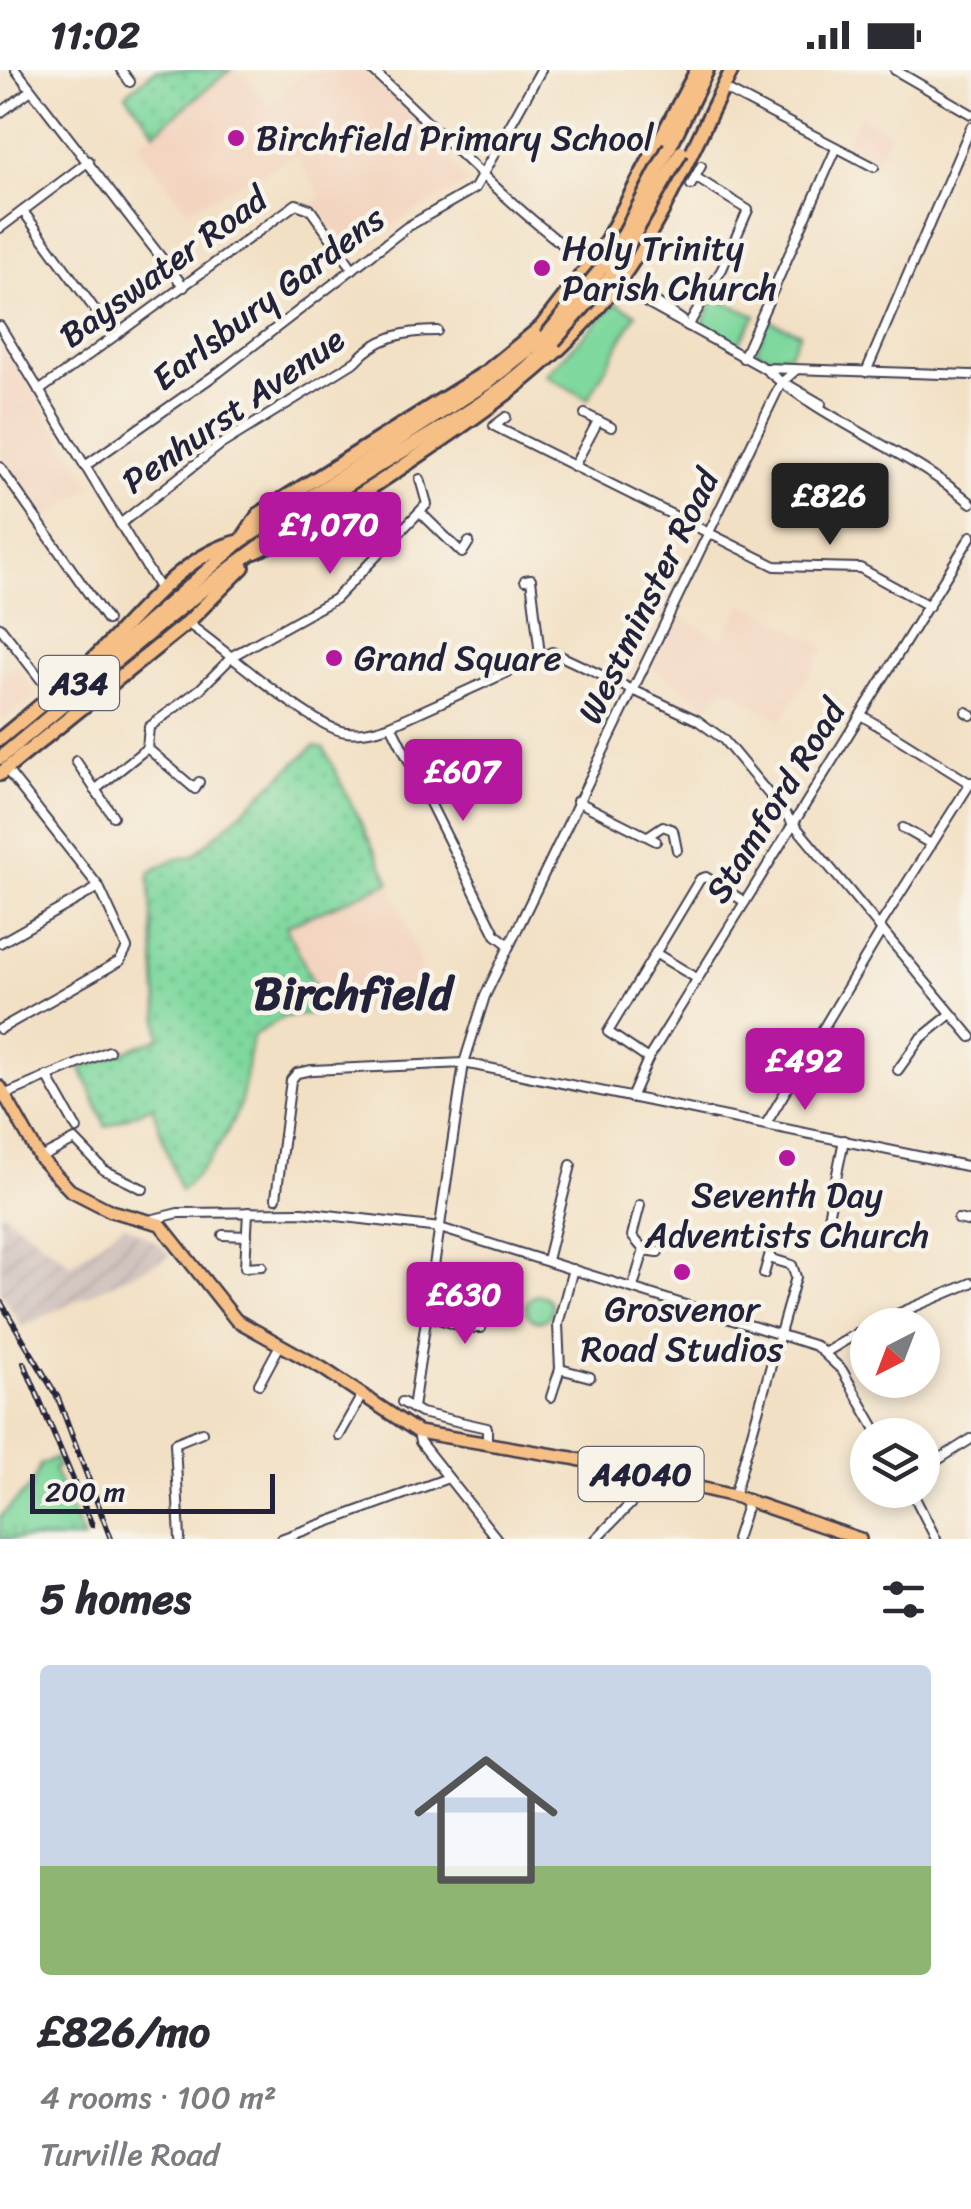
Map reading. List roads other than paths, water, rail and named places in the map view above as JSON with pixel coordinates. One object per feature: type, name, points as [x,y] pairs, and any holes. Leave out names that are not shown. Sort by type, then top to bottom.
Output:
[{"type":"highway","points":[[547,334],[594,267],[697,70]]},
{"type":"highway","name":"A34","points":[[0,749],[241,541],[484,384],[610,277],[675,149],[708,70]]},
{"type":"highway","name":"A34","points":[[675,149],[724,70]]},
{"type":"highway","points":[[2,767],[187,622],[234,580],[252,554],[317,522],[492,406],[565,346],[643,242],[732,70]]},
{"type":"highway","points":[[594,267],[607,256],[643,242]]},
{"type":"highway","points":[[547,334],[584,310],[615,281]]},
{"type":"highway","name":"A34","points":[[2,767],[252,554],[354,481],[492,393],[547,334]]},
{"type":"highway","points":[[0,739],[162,592],[219,546],[241,541]]},
{"type":"main road","points":[[2,1091],[40,1158],[86,1201],[159,1220]]},
{"type":"main road","name":"A4040","points":[[159,1220],[236,1320],[418,1432],[572,1458],[734,1496],[860,1539]]},
{"type":"street","points":[[16,70],[184,287]]},
{"type":"street","points":[[121,70],[130,82]]},
{"type":"street","points":[[372,70],[414,104],[511,204],[594,267],[658,302],[688,326],[764,368],[781,383],[814,398],[971,502]]},
{"type":"street","points":[[484,176],[541,70]]},
{"type":"street","points":[[895,70],[971,114]]},
{"type":"street","points":[[723,88],[874,167]]},
{"type":"street","points":[[0,113],[31,90]]},
{"type":"street","points":[[866,372],[971,127]]},
{"type":"street","points":[[743,358],[836,149]]},
{"type":"street","points":[[0,228],[89,161]]},
{"type":"street","points":[[688,326],[722,269],[748,210],[693,181],[701,166]]},
{"type":"street","name":"Earlsbury Gardens","points":[[85,466],[219,372],[407,227],[475,188],[484,176]]},
{"type":"street","name":"Bayswater Road","points":[[39,391],[296,204],[310,209],[353,269]]},
{"type":"street","points":[[23,211],[114,336]]},
{"type":"street","points":[[0,326],[162,592]]},
{"type":"street","name":"Penhurst Avenue","points":[[120,524],[220,445],[356,361],[368,348],[405,334],[437,331]]},
{"type":"street","points":[[764,368],[971,376]]},
{"type":"street","name":"Westminster Road","points":[[412,1408],[464,1064],[485,996],[781,383],[796,370]]},
{"type":"street","points":[[585,414],[612,427]]},
{"type":"street","points":[[506,417],[494,426],[774,566],[860,568],[930,606]]},
{"type":"street","points":[[574,466],[598,422]]},
{"type":"street","points":[[0,467],[107,620]]},
{"type":"street","points":[[95,790],[146,747],[149,727],[200,689],[234,656],[334,599],[420,512],[428,495],[420,479]]},
{"type":"street","points":[[420,512],[462,553],[469,542]]},
{"type":"street","name":"Stamford Road","points":[[631,1098],[648,1060],[971,536]]},
{"type":"street","points":[[524,580],[531,579],[540,655]]},
{"type":"street","points":[[187,622],[307,713],[342,732],[369,732],[391,725],[552,652],[712,729],[971,1037]]},
{"type":"street","points":[[0,627],[53,694]]},
{"type":"street","points":[[766,1124],[971,783],[861,715]]},
{"type":"street","points":[[391,725],[496,934],[509,945]]},
{"type":"street","points":[[146,747],[194,789],[200,782]]},
{"type":"street","points":[[76,760],[113,816]]},
{"type":"street","points":[[0,1028],[120,960],[126,948],[99,887],[2,767]]},
{"type":"street","points":[[578,801],[652,839],[663,826],[673,830],[677,850]]},
{"type":"street","points":[[902,828],[931,844]]},
{"type":"street","points":[[648,1060],[608,1032],[655,953],[700,880],[706,877],[745,902]]},
{"type":"street","points":[[0,944],[99,887]]},
{"type":"street","points":[[655,953],[698,979]]},
{"type":"street","points":[[898,1070],[920,1038],[951,1014]]},
{"type":"street","points":[[2,1091],[109,1052]]},
{"type":"street","points":[[276,1198],[290,1087],[297,1074],[464,1064],[971,1167]]},
{"type":"street","points":[[47,1076],[77,1129]]},
{"type":"street","points":[[40,1158],[75,1140],[104,1170],[143,1189]]},
{"type":"street","points":[[829,1212],[844,1140]]},
{"type":"street","points":[[547,1260],[571,1165]]},
{"type":"street","points":[[640,1206],[632,1236],[644,1250],[658,1252]]},
{"type":"street","points":[[248,1212],[245,1267],[262,1266]]},
{"type":"street","points":[[159,1220],[248,1212],[302,1212],[440,1228],[633,1286],[826,1352],[842,1370],[869,1418]]},
{"type":"street","points":[[958,1220],[971,1222]]},
{"type":"street","points":[[223,1235],[247,1236]]},
{"type":"street","points":[[764,1274],[772,1246]]},
{"type":"street","points":[[633,1286],[644,1250]]},
{"type":"street","points":[[734,1496],[796,1269],[768,1258]]},
{"type":"street","points":[[551,1396],[560,1368],[556,1338],[573,1269]]},
{"type":"street","points":[[912,1308],[971,1283]]},
{"type":"street","points":[[428,1316],[468,1328],[481,1328],[482,1323]]},
{"type":"street","points":[[826,1352],[850,1338]]},
{"type":"street","points":[[259,1384],[280,1344]]},
{"type":"street","points":[[560,1368],[590,1377]]},
{"type":"street","points":[[339,1436],[362,1395]]},
{"type":"street","points":[[402,1402],[486,1428],[487,1439]]},
{"type":"street","points":[[180,1539],[175,1443],[202,1432]]},
{"type":"street","points":[[418,1432],[448,1478],[497,1539]]},
{"type":"street","points":[[940,1459],[971,1439]]},
{"type":"street","points":[[282,1539],[448,1478]]},
{"type":"street","points":[[596,1539],[656,1478]]},
{"type":"street","points":[[736,1539],[748,1500]]},
{"type":"street","points":[[920,1508],[936,1539]]},
{"type":"railway","points":[[0,1301],[58,1398],[111,1539]]},
{"type":"railway","points":[[24,1363],[92,1525]]},
{"type":"place","name":"Birchfield Primary School","points":[[236,138]]},
{"type":"place","name":"Holy Trinity Parish Church","points":[[542,268]]},
{"type":"place","name":"Grand Square","points":[[334,658]]},
{"type":"place","name":"Seventh Day Adventists Church","points":[[787,1158]]},
{"type":"place","name":"Grosvenor Road Studios","points":[[682,1272]]},
{"type":"district","name":"Birchfield","points":[[353,994]]}]
